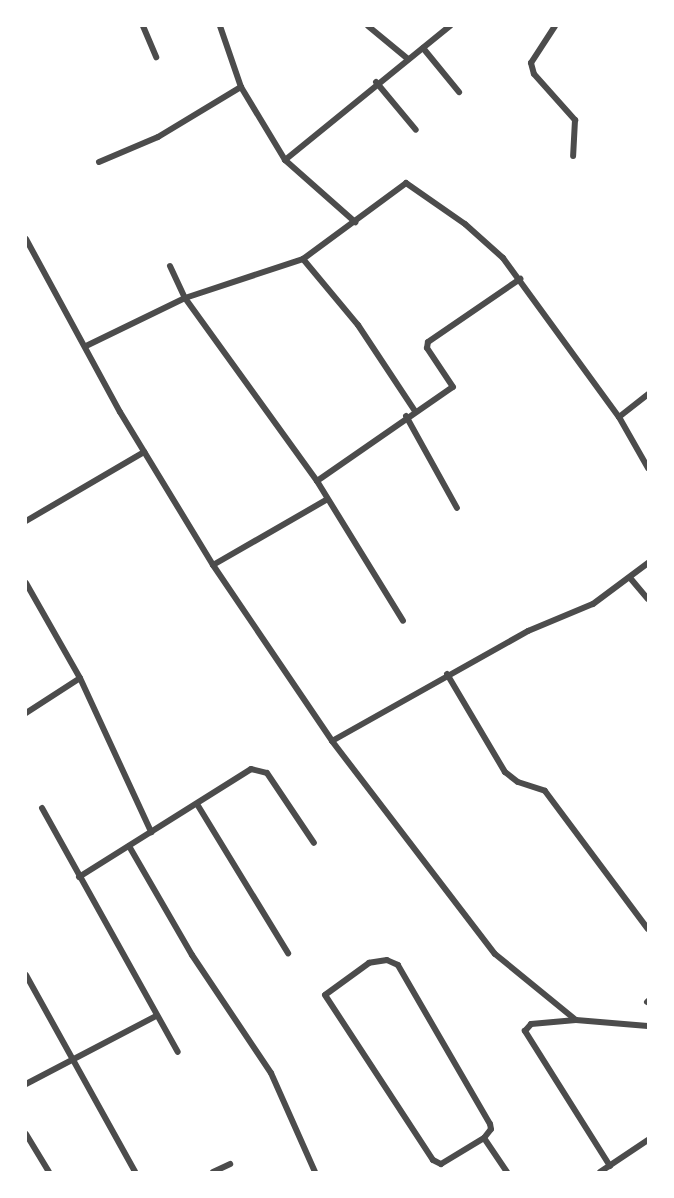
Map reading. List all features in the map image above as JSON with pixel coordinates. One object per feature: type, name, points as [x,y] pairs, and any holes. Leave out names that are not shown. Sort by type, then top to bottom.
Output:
[{"type":"street","points":[[143,26],[156,57]]},
{"type":"street","points":[[220,26],[241,87],[285,160],[355,222]]},
{"type":"street","points":[[368,26],[408,59]]},
{"type":"street","points":[[285,160],[376,82],[450,26]]},
{"type":"street","points":[[555,26],[531,63],[534,74],[575,120],[573,156]]},
{"type":"street","points":[[423,48],[459,92]]},
{"type":"street","points":[[376,82],[416,130]]},
{"type":"street","points":[[99,162],[158,137],[241,87]]},
{"type":"street","points":[[86,346],[185,298],[303,259],[355,222],[401,184],[409,184],[489,242],[520,279],[619,417],[648,468]]},
{"type":"street","points":[[26,239],[144,452],[213,565],[332,741],[489,947],[576,1020]]},
{"type":"street","points":[[303,259],[358,325],[415,411]]},
{"type":"street","points":[[170,266],[185,298],[318,481],[326,500],[403,621]]},
{"type":"street","points":[[318,481],[406,416],[453,386],[427,348],[428,342],[520,279]]},
{"type":"street","points":[[619,417],[648,394]]},
{"type":"street","points":[[406,416],[457,508]]},
{"type":"street","points":[[26,521],[144,452]]},
{"type":"street","points":[[213,565],[326,500]]},
{"type":"street","points":[[332,741],[447,674],[528,631],[593,604],[631,579],[648,563]]},
{"type":"street","points":[[631,579],[648,599]]},
{"type":"street","points":[[26,583],[81,678],[151,832]]},
{"type":"street","points":[[447,674],[505,771],[518,782],[545,791],[648,926]]},
{"type":"street","points":[[26,713],[81,678]]},
{"type":"street","points":[[79,877],[251,769],[260,769],[267,773],[314,843]]},
{"type":"street","points":[[197,804],[288,954]]},
{"type":"street","points":[[42,808],[178,1052]]},
{"type":"street","points":[[129,846],[192,955],[271,1073],[315,1173]]},
{"type":"street","points":[[387,960],[398,965],[490,1124],[484,1138],[441,1164],[433,1160],[325,995],[369,963],[387,960]]},
{"type":"street","points":[[26,975],[135,1173]]},
{"type":"street","points":[[26,1084],[156,1016]]},
{"type":"street","points":[[610,1166],[525,1031],[531,1024],[576,1020],[648,1026]]},
{"type":"street","points":[[26,1134],[49,1173]]},
{"type":"street","points":[[484,1138],[507,1173]]},
{"type":"street","points":[[600,1173],[648,1140]]},
{"type":"street","points":[[213,1173],[230,1164]]}]
